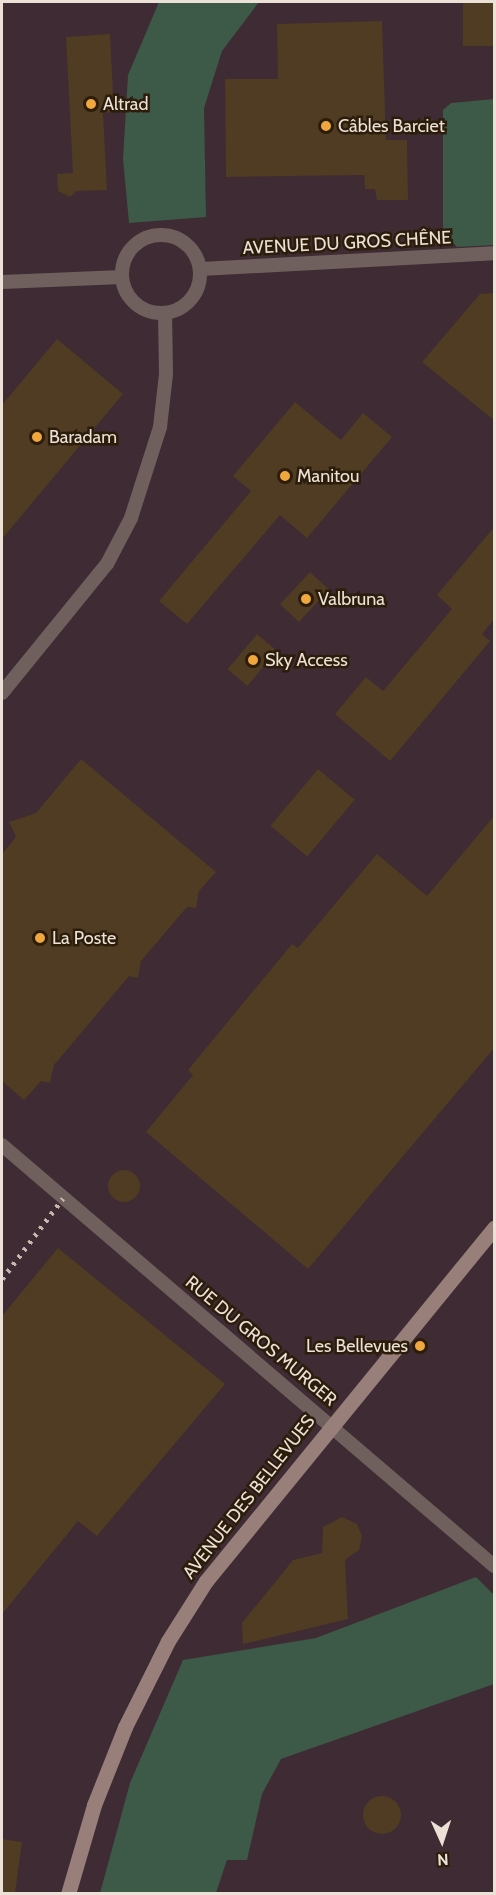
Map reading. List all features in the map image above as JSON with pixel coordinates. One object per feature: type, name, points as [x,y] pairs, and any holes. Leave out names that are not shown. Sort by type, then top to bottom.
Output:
[{"type":"street","points":[[161,235],[187,244],[201,269],[189,301],[165,313],[136,304],[122,277],[125,259],[136,244],[161,235]]},
{"type":"street","name":"AVENUE DU GROS CHÊNE","points":[[201,269],[495,253]]},
{"type":"street","points":[[2,282],[122,277]]},
{"type":"street","points":[[2,693],[107,564],[131,518],[160,427],[166,374],[165,313]]},
{"type":"street","name":"RUE DU GROS MURGER","points":[[2,1145],[331,1423],[495,1566]]},
{"type":"street","name":"AVENUE DES BELLEVUES","points":[[68,1893],[110,1762],[168,1641],[236,1540],[495,1228]]},
{"type":"shaded area","points":[[2,2],[494,2],[494,1893],[2,1893]]},
{"type":"green space","points":[[159,2],[259,2],[222,51],[204,108],[206,217],[129,223],[123,159],[128,75]]},
{"type":"green space","points":[[494,99],[494,245],[457,247],[443,232],[443,110],[451,103]]},
{"type":"green space","points":[[476,1577],[494,1595],[494,1684],[281,1759],[262,1794],[247,1860],[227,1860],[216,1893],[100,1893],[130,1783],[183,1660],[316,1638]]},
{"type":"building","points":[[463,2],[494,2],[494,46],[463,46]]},
{"type":"building","points":[[382,21],[386,140],[407,140],[408,200],[377,200],[375,189],[365,189],[364,175],[226,177],[225,79],[278,79],[277,24]]},
{"type":"building","points":[[110,34],[114,112],[103,113],[107,190],[76,191],[70,197],[58,191],[57,174],[73,173],[66,37]]},
{"type":"building","points":[[495,293],[495,421],[422,362],[480,294]]},
{"type":"building","points":[[57,339],[123,394],[2,539],[2,405]]},
{"type":"building","points":[[295,402],[341,440],[363,413],[392,437],[307,538],[280,515],[187,624],[159,601],[251,491],[233,476]]},
{"type":"building","points":[[495,526],[495,618],[482,634],[490,641],[390,761],[335,714],[366,677],[383,691],[452,609],[437,595]]},
{"type":"building","points":[[310,572],[329,590],[299,622],[280,604]]},
{"type":"building","points":[[257,634],[277,651],[247,686],[227,669]]},
{"type":"building","points":[[81,759],[216,872],[199,891],[196,908],[187,907],[141,961],[138,978],[129,976],[54,1065],[50,1083],[41,1081],[24,1100],[2,1081],[2,854],[16,837],[9,822],[36,813]]},
{"type":"building","points":[[318,769],[355,800],[307,857],[270,826]]},
{"type":"building","points":[[495,815],[495,1047],[308,1269],[146,1132],[193,1075],[188,1070],[292,944],[298,948],[377,854],[427,896]]},
{"type":"building","points":[[124,1170],[135,1175],[140,1186],[135,1197],[124,1202],[113,1197],[108,1186],[113,1175]]},
{"type":"building","points":[[58,1248],[225,1384],[97,1536],[78,1521],[2,1614],[2,1316]]},
{"type":"building","points":[[342,1517],[357,1524],[362,1536],[359,1550],[345,1560],[348,1619],[243,1644],[242,1623],[293,1560],[322,1553],[323,1527]]},
{"type":"building","points":[[382,1796],[396,1801],[401,1815],[396,1829],[382,1834],[368,1829],[363,1815],[368,1801]]},
{"type":"building","points":[[2,1839],[22,1842],[15,1893],[2,1893]]},
{"type":"railway","points":[[2,1279],[63,1198]]},
{"type":"place","name":"Altrad","points":[[91,104]]},
{"type":"place","name":"Câbles Barciet","points":[[326,126]]},
{"type":"place","name":"Baradam","points":[[37,437]]},
{"type":"place","name":"Manitou","points":[[285,476]]},
{"type":"place","name":"Valbruna","points":[[306,599]]},
{"type":"place","name":"Sky Access","points":[[253,660]]},
{"type":"place","name":"La Poste","points":[[40,938]]},
{"type":"place","name":"Les Bellevues","points":[[420,1346]]}]
